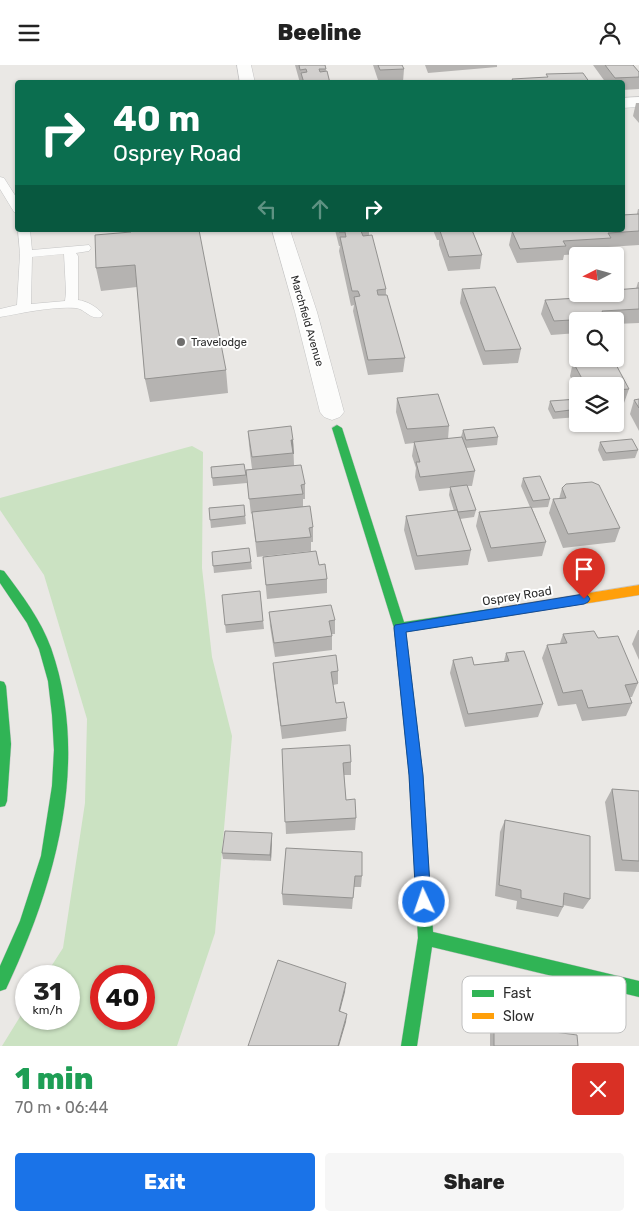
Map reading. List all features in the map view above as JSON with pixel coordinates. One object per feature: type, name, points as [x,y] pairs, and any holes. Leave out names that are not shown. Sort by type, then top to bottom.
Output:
[{"type":"main road","points":[[334,420],[400,628],[416,775],[426,938],[409,1046]]},
{"type":"main road","points":[[0,574],[10,585],[38,632],[56,691],[61,750],[54,825],[35,902],[0,983]]},
{"type":"main road","name":"Osprey Road","points":[[400,628],[639,590]]},
{"type":"main road","points":[[0,686],[4,707],[5,764],[0,801]]},
{"type":"main road","points":[[426,938],[585,976]]},
{"type":"main road","points":[[626,986],[639,989]]},
{"type":"street","points":[[244,65],[247,80]]},
{"type":"street","points":[[625,103],[639,102]]},
{"type":"street","name":"Marchfield Avenue","points":[[281,232],[306,311],[334,420]]},
{"type":"lane","points":[[0,180],[15,205]]},
{"type":"lane","points":[[24,232],[26,255],[24,308]]},
{"type":"lane","points":[[26,255],[85,248]]},
{"type":"lane","points":[[70,251],[72,256],[73,292],[71,305]]},
{"type":"lane","points":[[0,313],[24,308],[80,304],[96,314]]},
{"type":"green space","points":[[192,446],[203,452],[202,568],[212,657],[232,736],[215,933],[177,1046],[2,1046],[15,1025],[15,1030],[80,1030],[80,965],[52,965],[63,948],[85,803],[87,719],[44,575],[0,510],[0,498]]},
{"type":"building","points":[[299,65],[325,65],[326,69],[319,69],[320,72],[327,71],[329,80],[303,80],[301,73],[307,72],[306,69],[300,70]]},
{"type":"building","points":[[378,65],[402,65],[404,69],[380,70]]},
{"type":"building","points":[[605,65],[633,65],[639,72],[639,77],[615,78]]},
{"type":"building","points":[[583,73],[588,80],[512,79],[548,77],[546,74]]},
{"type":"building","points":[[639,214],[639,231],[625,232],[625,215]]},
{"type":"building","name":"Travelodge","points":[[131,232],[199,232],[226,370],[145,379],[135,265],[96,268],[95,235]]},
{"type":"building","points":[[345,232],[361,232],[363,236],[372,235],[386,289],[377,290],[378,295],[387,295],[405,358],[368,360],[354,297],[360,296],[358,291],[352,291],[340,237],[346,237]]},
{"type":"building","points":[[440,232],[473,232],[482,255],[449,257]]},
{"type":"building","points":[[512,232],[624,232],[608,233],[611,238],[563,241],[566,246],[520,249]]},
{"type":"building","points":[[495,287],[521,349],[485,351],[462,289]]},
{"type":"building","points":[[639,288],[639,309],[569,312],[569,320],[554,321],[545,300],[569,299],[569,303],[624,303],[624,289]]},
{"type":"building","points":[[576,367],[617,367],[623,377],[581,377]]},
{"type":"building","points":[[624,380],[629,389],[624,389]]},
{"type":"building","points":[[438,394],[449,426],[407,429],[397,398]]},
{"type":"building","points":[[639,399],[639,408],[634,400]]},
{"type":"building","points":[[569,400],[569,410],[555,412],[550,401]]},
{"type":"building","points":[[291,426],[293,453],[252,457],[248,431]]},
{"type":"building","points":[[494,427],[498,437],[466,440],[463,430]]},
{"type":"building","points":[[462,437],[475,471],[420,477],[416,462],[420,462],[414,442]]},
{"type":"building","points":[[632,439],[638,450],[606,453],[600,442]]},
{"type":"building","points":[[244,464],[246,475],[212,478],[211,467]]},
{"type":"building","points":[[301,465],[305,484],[301,485],[303,494],[249,499],[246,470]]},
{"type":"building","points":[[540,476],[550,499],[533,501],[523,478]]},
{"type":"building","points":[[592,482],[599,485],[620,528],[568,534],[553,499],[566,498],[562,488],[566,484]]},
{"type":"building","points":[[467,485],[476,510],[458,512],[450,487]]},
{"type":"building","points":[[244,505],[245,516],[210,520],[209,508]]},
{"type":"building","points":[[310,506],[313,527],[309,528],[311,537],[256,542],[252,512]]},
{"type":"building","points":[[531,507],[546,542],[491,548],[479,512]]},
{"type":"building","points":[[457,510],[471,550],[417,556],[406,516]]},
{"type":"building","points":[[249,548],[251,562],[213,566],[212,552]]},
{"type":"building","points":[[316,551],[319,565],[325,564],[327,579],[266,585],[263,557]]},
{"type":"building","points":[[260,591],[263,621],[225,625],[222,595]]},
{"type":"building","points":[[331,605],[335,620],[329,621],[332,636],[274,643],[269,612]]},
{"type":"building","points":[[594,631],[598,638],[618,636],[638,683],[625,685],[632,703],[588,708],[582,690],[563,693],[547,645],[567,643],[563,634]]},
{"type":"building","points":[[524,651],[543,704],[468,714],[453,660],[472,657],[474,665],[509,661],[506,653]]},
{"type":"building","points":[[336,655],[338,671],[331,672],[336,703],[344,702],[347,718],[281,726],[273,663]]},
{"type":"building","points":[[350,745],[351,762],[343,763],[346,800],[355,799],[356,818],[285,822],[282,749]]},
{"type":"building","points":[[612,789],[639,791],[639,861],[622,860]]},
{"type":"building","points":[[505,820],[590,836],[590,899],[564,893],[563,907],[521,898],[521,890],[499,885]]},
{"type":"building","points":[[225,831],[272,833],[270,855],[222,853]]},
{"type":"building","points":[[286,848],[362,852],[362,876],[355,876],[353,898],[282,894]]},
{"type":"building","points":[[278,960],[346,983],[339,1011],[347,1014],[338,1046],[248,1046]]},
{"type":"building","points":[[494,1033],[562,1033],[577,1035],[578,1046],[494,1046]]},
{"type":"traffic: fast","points":[[337,428],[400,628]]},
{"type":"traffic: fast","points":[[0,574],[31,619],[45,649],[54,681],[59,715],[61,750],[55,821],[48,856],[28,921],[0,983]]},
{"type":"traffic: fast","points":[[409,1046],[426,938],[416,775],[400,628],[490,614]]},
{"type":"traffic: fast","points":[[0,686],[4,744],[0,801]]},
{"type":"traffic: fast","points":[[426,938],[585,976]]},
{"type":"traffic: fast","points":[[626,986],[639,989]]},
{"type":"traffic: slow","points":[[490,614],[639,590]]},
{"type":"place","name":"Travelodge","points":[[181,342]]},
{"type":"route","points":[[424,902],[416,775],[400,628],[584,599]]}]
